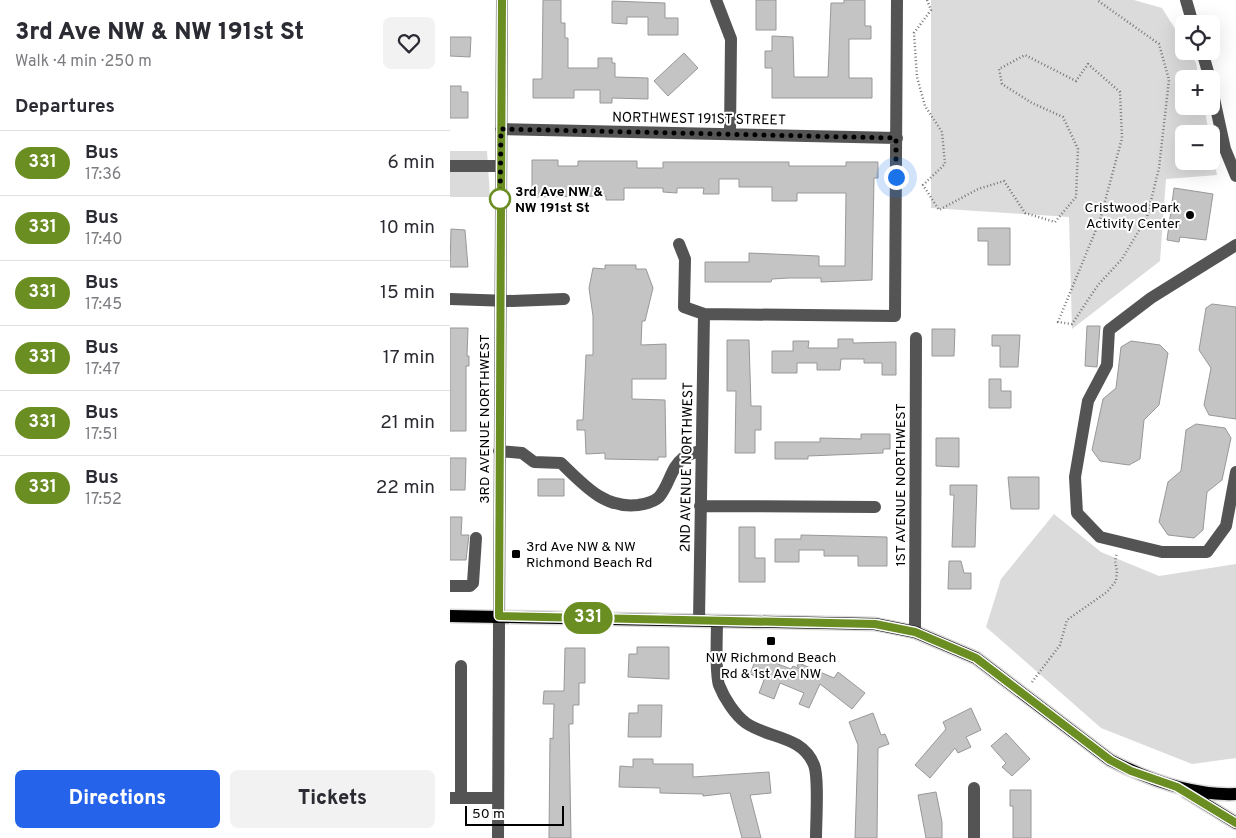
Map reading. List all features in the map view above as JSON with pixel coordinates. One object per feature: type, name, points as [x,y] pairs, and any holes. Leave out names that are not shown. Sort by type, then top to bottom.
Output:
[{"type":"main road","points":[[450,616],[875,624],[915,632],[976,658],[1110,760],[1131,771],[1177,787],[1236,823]]},
{"type":"main road","points":[[1177,787],[1236,794]]},
{"type":"street","name":"3RD AVENUE NORTHWEST","points":[[498,838],[502,0]]},
{"type":"street","points":[[716,0],[731,38],[730,133]]},
{"type":"street","points":[[679,244],[685,259],[684,307],[704,314],[895,316],[897,0]]},
{"type":"street","points":[[1186,0],[1190,15]]},
{"type":"street","points":[[1218,115],[1225,149],[1236,176]]},
{"type":"street","name":"NORTHWEST 191ST STREET","points":[[501,129],[896,138]]},
{"type":"street","points":[[450,166],[500,166]]},
{"type":"street","points":[[1235,247],[1152,298],[1109,330],[1107,365],[1088,401],[1075,477],[1076,513],[1100,536],[1120,542],[1162,552],[1207,552],[1226,526],[1236,472]]},
{"type":"street","points":[[450,299],[564,299]]},
{"type":"street","name":"2ND AVENUE NORTHWEST","points":[[699,620],[704,314]]},
{"type":"street","name":"1ST AVENUE NORTHWEST","points":[[915,632],[916,338]]},
{"type":"street","points":[[499,451],[522,453],[534,462],[561,463],[589,490],[604,501],[618,506],[632,506],[644,504],[659,496],[683,458],[701,450]]},
{"type":"street","points":[[700,506],[875,507]]},
{"type":"street","points":[[450,586],[470,586],[474,583],[476,538]]},
{"type":"street","points":[[717,620],[718,684],[728,703],[744,722],[754,728],[790,740],[807,750],[816,768],[816,838]]},
{"type":"street","points":[[461,666],[456,798],[498,798]]},
{"type":"street","points":[[974,788],[974,838]]},
{"type":"path","points":[[926,0],[931,10],[914,33],[917,77],[925,106],[942,132],[945,164],[923,185],[939,210],[978,189],[1004,181],[1025,213],[1055,222],[1076,197],[1078,149],[1063,117],[1032,103],[1002,84],[1000,69],[1025,55],[1076,81],[1088,64],[1120,92],[1122,138],[1100,220],[1058,322],[1072,324],[1098,285],[1122,259],[1147,217],[1159,168],[1169,80],[1159,44],[1097,0]]},
{"type":"path","points":[[1032,682],[1060,645],[1067,620],[1107,592],[1116,581],[1115,561],[1120,542]]},
{"type":"shaded area","points":[[931,0],[1134,0],[1162,8],[1175,29],[1175,60],[1194,60],[1197,70],[1175,70],[1175,115],[1206,115],[1207,125],[1175,125],[1175,170],[1216,170],[1217,175],[1166,179],[1160,261],[1072,329],[1069,217],[931,208]]},
{"type":"shaded area","points":[[450,151],[487,151],[490,197],[450,197]]},
{"type":"shaded area","points":[[1054,514],[1101,552],[1159,576],[1236,564],[1236,758],[1192,764],[1101,728],[986,627],[1001,579]]},
{"type":"building","points":[[543,0],[561,0],[561,23],[565,23],[565,38],[568,38],[568,68],[598,68],[598,58],[612,58],[612,63],[615,63],[615,77],[648,78],[648,99],[612,98],[612,103],[600,103],[600,90],[574,90],[574,98],[533,98],[533,79],[542,79]]},
{"type":"building","points":[[756,0],[776,0],[776,30],[756,30]]},
{"type":"building","points":[[844,0],[865,0],[865,26],[871,26],[871,39],[849,39],[849,78],[872,78],[872,98],[772,98],[772,68],[765,68],[765,51],[772,51],[772,36],[793,37],[794,77],[828,77],[831,3],[844,3]]},
{"type":"building","points":[[612,1],[665,3],[665,18],[678,18],[678,35],[648,35],[648,17],[627,17],[627,24],[612,23]]},
{"type":"building","points":[[450,37],[471,37],[470,57],[450,56]]},
{"type":"building","points":[[684,53],[698,68],[668,96],[654,81]]},
{"type":"building","points":[[450,86],[461,86],[461,92],[468,92],[468,118],[450,118]]},
{"type":"building","points":[[532,160],[558,160],[558,166],[578,166],[578,161],[637,161],[637,168],[663,168],[663,162],[789,162],[789,166],[846,166],[846,162],[878,162],[878,178],[874,178],[872,280],[821,282],[821,278],[789,278],[772,279],[771,282],[705,282],[705,262],[749,262],[749,253],[819,256],[819,266],[845,266],[846,193],[797,193],[797,201],[772,201],[772,187],[739,187],[739,179],[719,179],[719,194],[703,194],[704,188],[677,188],[677,193],[663,192],[663,188],[624,188],[624,200],[606,200],[606,196],[532,197]]},
{"type":"building","name":"Cristwood Park Activity Center","points":[[1174,188],[1213,194],[1206,240],[1180,237],[1179,242],[1167,240]]},
{"type":"building","points":[[978,228],[1010,228],[1010,265],[988,265],[988,241],[978,241]]},
{"type":"building","points":[[451,229],[465,230],[468,267],[450,267]]},
{"type":"building","points":[[605,265],[636,265],[636,269],[646,269],[653,288],[645,321],[642,321],[641,345],[666,344],[666,379],[632,379],[632,399],[665,400],[666,457],[658,457],[658,460],[605,459],[605,453],[586,454],[585,430],[577,430],[577,420],[583,420],[586,355],[593,355],[593,316],[589,288],[593,268],[605,269]]},
{"type":"building","points":[[1212,304],[1236,307],[1236,419],[1209,415],[1204,405],[1211,368],[1199,350],[1206,308]]},
{"type":"building","points":[[1087,326],[1100,326],[1097,367],[1085,366]]},
{"type":"building","points":[[450,328],[468,328],[467,356],[469,356],[469,366],[466,366],[466,431],[450,431]]},
{"type":"building","points":[[932,329],[955,329],[954,356],[932,356]]},
{"type":"building","points":[[992,335],[1020,335],[1018,367],[1000,367],[1000,346],[992,346]]},
{"type":"building","points":[[838,339],[853,339],[853,343],[896,342],[896,375],[882,375],[882,363],[864,363],[864,359],[841,359],[840,370],[817,370],[817,363],[797,363],[797,373],[772,373],[772,351],[793,351],[793,341],[809,341],[808,348],[838,348]]},
{"type":"building","points":[[727,340],[749,340],[751,406],[761,406],[761,430],[755,430],[755,453],[735,453],[736,391],[727,391]]},
{"type":"building","points":[[1131,341],[1160,345],[1168,353],[1159,405],[1144,420],[1140,459],[1129,465],[1100,461],[1092,450],[1103,399],[1116,388],[1121,347]]},
{"type":"building","points":[[989,379],[1001,379],[1001,391],[1011,391],[1011,408],[989,408]]},
{"type":"building","points":[[1196,424],[1225,428],[1231,438],[1222,480],[1207,492],[1203,530],[1194,538],[1168,535],[1159,522],[1168,482],[1181,471],[1186,430]]},
{"type":"building","points":[[861,434],[890,434],[890,449],[883,449],[883,453],[808,456],[808,459],[775,459],[775,442],[820,442],[820,438],[861,439]]},
{"type":"building","points":[[936,438],[959,438],[959,467],[936,466]]},
{"type":"building","points":[[450,458],[466,458],[465,490],[450,490]]},
{"type":"building","points":[[1008,477],[1039,477],[1039,509],[1011,509]]},
{"type":"building","points":[[538,479],[564,479],[564,496],[538,496]]},
{"type":"building","points":[[950,485],[977,485],[975,547],[952,547],[954,495],[950,495]]},
{"type":"building","points":[[450,517],[462,517],[461,535],[469,535],[466,560],[450,560]]},
{"type":"building","points":[[739,527],[755,527],[755,558],[765,558],[765,582],[739,582]]},
{"type":"building","points":[[801,535],[887,537],[887,566],[858,566],[858,556],[824,556],[824,550],[799,550],[799,562],[775,562],[775,539],[801,539]]},
{"type":"building","points":[[949,561],[961,561],[964,573],[971,573],[971,589],[948,589]]},
{"type":"building","points":[[637,647],[669,647],[669,679],[628,677],[629,654],[637,654]]},
{"type":"building","points":[[565,648],[585,648],[585,683],[579,683],[579,705],[573,705],[573,724],[569,724],[571,838],[549,838],[550,738],[553,739],[554,704],[543,704],[544,691],[564,691]]},
{"type":"building","points":[[757,656],[791,669],[793,666],[803,670],[797,666],[799,663],[834,678],[838,672],[865,693],[852,709],[820,684],[809,708],[799,704],[804,693],[780,683],[774,699],[759,693],[764,680],[750,674]]},
{"type":"building","points":[[638,705],[662,705],[661,737],[628,737],[629,713],[638,713]]},
{"type":"building","points":[[971,708],[981,730],[966,737],[971,747],[958,753],[955,748],[930,778],[915,765],[946,729],[943,722]]},
{"type":"building","points":[[873,713],[881,735],[885,734],[889,744],[878,748],[877,838],[855,838],[858,745],[849,722]]},
{"type":"building","points":[[1006,733],[1030,759],[1012,776],[1002,767],[1006,763],[991,746]]},
{"type":"building","points":[[633,759],[653,759],[653,764],[693,764],[693,777],[769,772],[771,793],[750,795],[761,838],[742,838],[730,793],[703,796],[703,794],[660,793],[660,788],[619,787],[620,766],[633,767]]},
{"type":"building","points":[[1010,790],[1031,790],[1031,838],[1013,838],[1013,806],[1010,806]]},
{"type":"building","points":[[936,792],[942,822],[942,838],[926,838],[918,795]]},
{"type":"bus line","name":"331","points":[[502,0],[499,616],[875,624],[915,632],[976,658],[1110,760],[1158,782],[1177,787],[1236,823]]},
{"type":"place","name":"3rd Ave NW & NW 191st St","points":[[500,199]]},
{"type":"place","name":"Cristwood Park Activity Center","points":[[1190,215]]},
{"type":"place","name":"3rd Ave NW & NW Richmond Beach Rd","points":[[516,554]]},
{"type":"place","name":"NW Richmond Beach Rd & 1st Ave NW","points":[[771,641]]},
{"type":"route","points":[[500,199],[501,129],[896,138],[896,177]]}]
